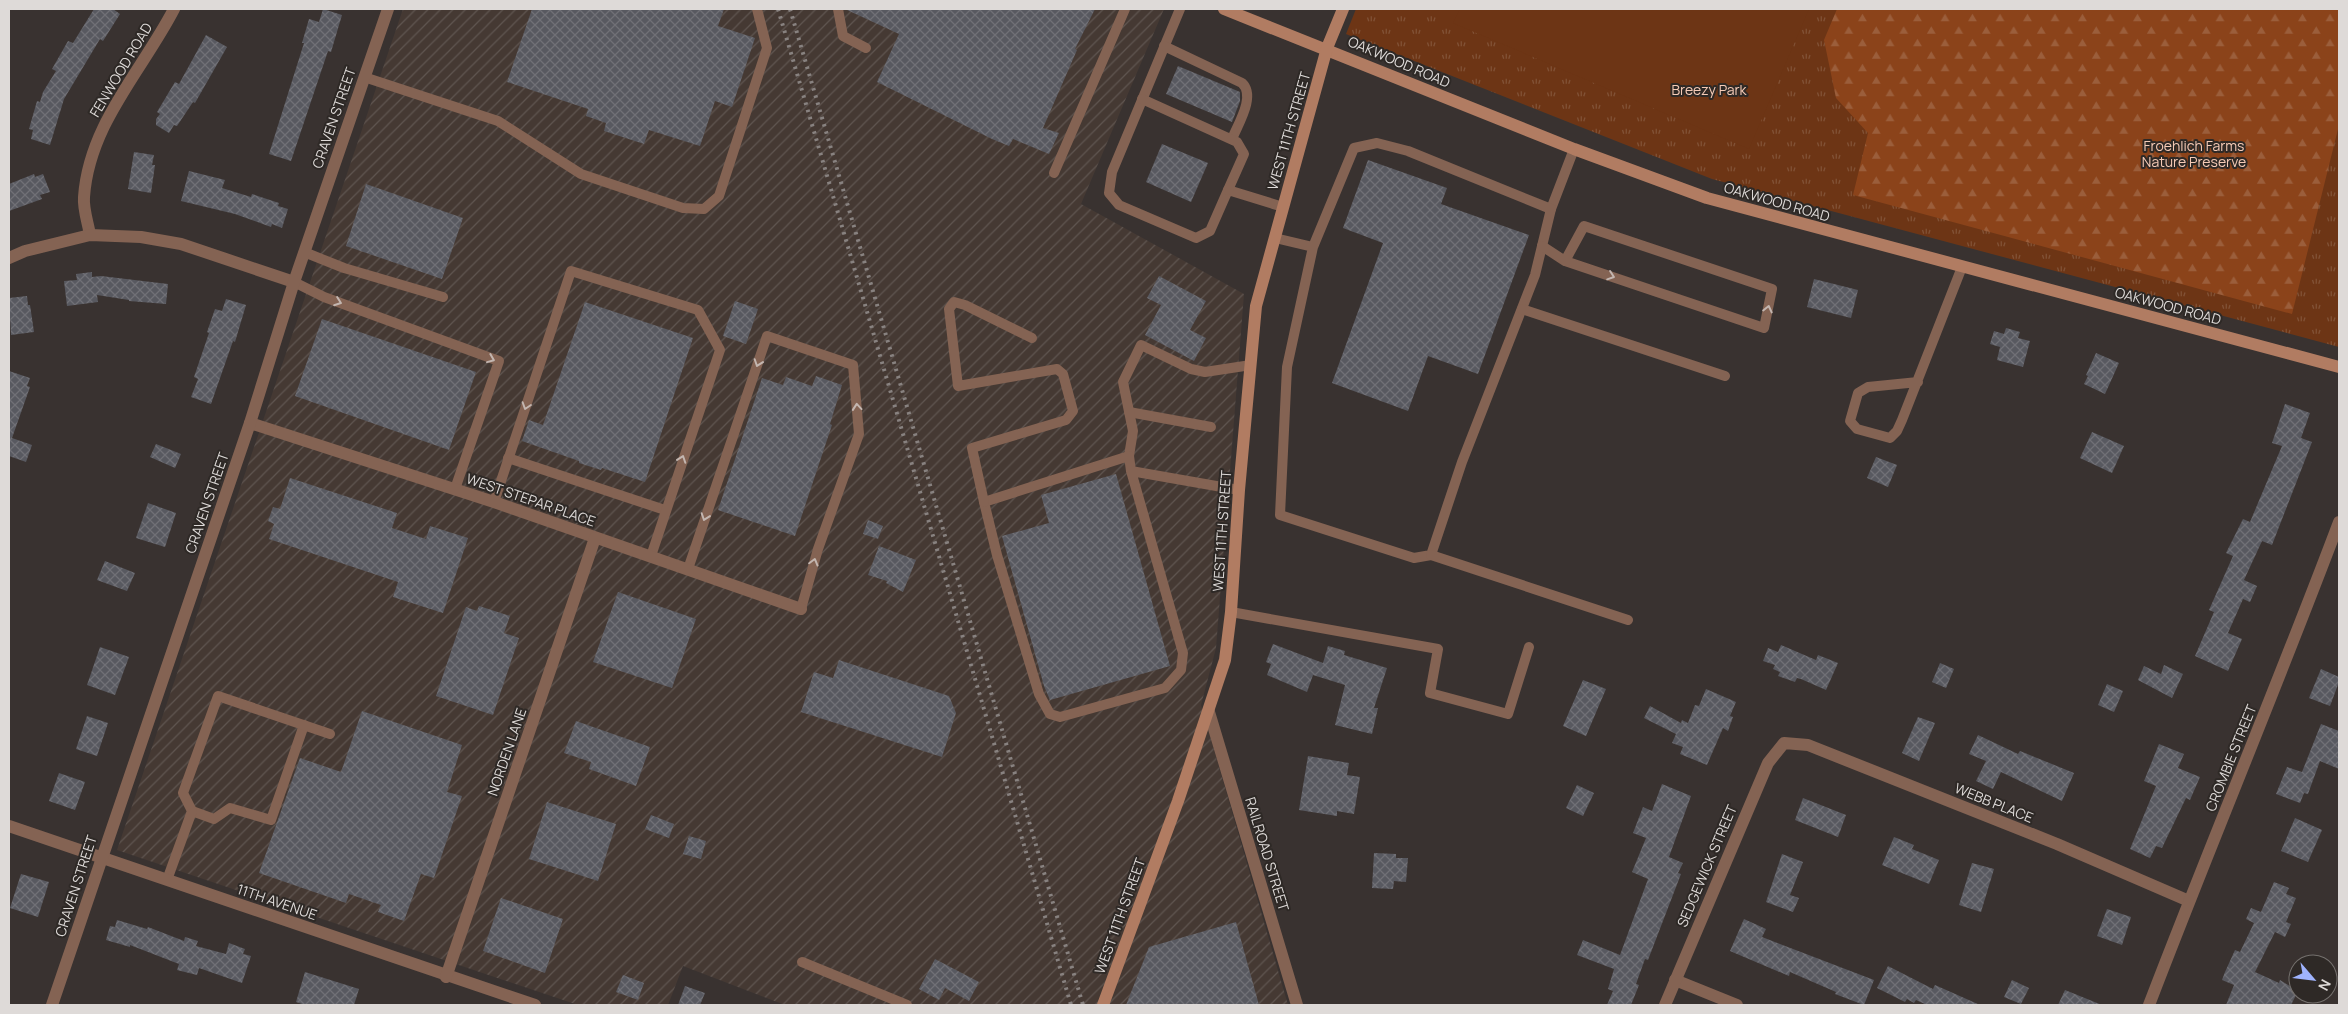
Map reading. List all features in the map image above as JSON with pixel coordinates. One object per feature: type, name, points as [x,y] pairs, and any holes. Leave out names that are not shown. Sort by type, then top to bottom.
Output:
[{"type":"main road","name":"OAKWOOD ROAD","points":[[1224,9],[1327,48],[1574,149],[1707,198],[2339,367]]},
{"type":"main road","name":"WEST 11TH STREET","points":[[1103,1005],[1209,712],[1224,660],[1231,612],[1239,490],[1256,306],[1327,48],[1343,9]]},
{"type":"street","name":"FENWOOD ROAD","points":[[90,235],[84,199],[91,155],[110,111],[135,70],[157,42],[174,9]]},
{"type":"street","name":"CRAVEN STREET","points":[[52,1005],[250,423],[304,252],[388,9]]},
{"type":"street","points":[[9,258],[25,251],[90,235],[141,237],[181,244],[294,282]]},
{"type":"street","name":"WEST STEPAR PLACE","points":[[250,423],[494,502],[802,609]]},
{"type":"street","name":"CROMBIE STREET","points":[[2149,1005],[2189,901],[2288,660],[2339,522]]},
{"type":"street","name":"NORDEN LANE","points":[[446,976],[595,538]]},
{"type":"street","name":"RAILROAD STREET","points":[[1209,712],[1297,1005]]},
{"type":"street","name":"WEBB PLACE","points":[[1784,743],[1808,745],[2047,840],[2189,901]]},
{"type":"street","name":"SEDGEWICK STREET","points":[[1665,1005],[1768,763],[1784,743]]},
{"type":"street","name":"11TH AVENUE","points":[[9,826],[535,1005]]},
{"type":"street","points":[[1675,980],[1737,1005]]},
{"type":"lane","points":[[364,77],[498,121],[581,174],[683,208],[704,209],[719,196],[767,48],[757,9]]},
{"type":"lane","points":[[838,9],[844,36],[866,48]]},
{"type":"lane","points":[[1054,173],[1125,9]]},
{"type":"lane","points":[[1142,99],[1232,139],[1237,142],[1244,154],[1210,231],[1196,238],[1119,205],[1109,193],[1112,172],[1142,99],[1164,46],[1180,9]]},
{"type":"lane","points":[[1164,46],[1242,83],[1248,88],[1249,96],[1232,139]]},
{"type":"lane","points":[[1550,208],[1408,151],[1377,143],[1354,148],[1313,247],[1288,368],[1280,515],[1414,558],[1432,555],[1628,620]]},
{"type":"lane","points":[[1432,555],[1462,462],[1535,276],[1550,208],[1574,149]]},
{"type":"lane","points":[[1228,190],[1283,207]]},
{"type":"lane","points":[[1542,246],[1565,261],[1764,328],[1772,289],[1584,226],[1565,261]]},
{"type":"lane","points":[[1275,238],[1313,247]]},
{"type":"lane","points":[[304,252],[344,268],[443,297]]},
{"type":"lane","points":[[1918,382],[1868,387],[1858,393],[1850,421],[1857,429],[1890,438],[1896,432],[1918,382],[1962,267]]},
{"type":"lane","points":[[494,502],[571,271],[698,310],[720,350],[651,556]]},
{"type":"lane","points":[[294,282],[324,297],[499,361],[455,489]]},
{"type":"lane","points":[[1032,338],[965,305],[954,302],[949,309],[958,386],[1057,369],[1063,374],[1073,411],[1066,420],[972,448],[997,555],[1039,694],[1050,714],[1060,717],[1165,688],[1181,670],[1183,653],[1128,456],[1133,431],[1123,382],[1141,345],[1191,369],[1205,372],[1251,365]]},
{"type":"lane","points":[[1522,309],[1725,376]]},
{"type":"lane","points":[[688,569],[767,336],[853,365],[859,434],[818,549],[802,609]]},
{"type":"lane","points":[[1129,412],[1211,427]]},
{"type":"lane","points":[[984,502],[1128,456]]},
{"type":"lane","points":[[508,458],[665,510]]},
{"type":"lane","points":[[1131,471],[1239,490]]},
{"type":"lane","points":[[1231,612],[1438,650],[1430,693],[1508,714],[1529,647]]},
{"type":"lane","points":[[304,725],[270,820],[230,808],[214,819],[192,811],[183,793],[218,696],[304,725],[330,734]]},
{"type":"lane","points":[[167,880],[192,811]]},
{"type":"lane","points":[[802,962],[907,1005]]},
{"type":"shaded area","points":[[403,9],[1164,9],[1081,204],[1244,294],[1216,648],[1201,705],[1288,1005],[785,1005],[683,966],[668,1005],[578,1005],[117,850]]},
{"type":"green space","name":"Froehlich Farms Nature Preserve","points":[[1356,9],[2339,9],[2339,347],[1712,179],[1346,34]]},
{"type":"green space","name":"Breezy Park","points":[[1460,9],[1809,9],[1749,149],[1453,23]]},
{"type":"green space","name":"Froehlich Farms Nature Preserve","points":[[1837,9],[2339,9],[2339,125],[2292,314],[1853,195],[1868,133],[1836,98],[1824,40]]},
{"type":"building","points":[[94,9],[113,9],[120,14],[103,41],[100,39],[64,99],[50,145],[31,139],[33,130],[29,129],[37,101],[40,102],[43,92],[56,71],[52,69],[68,41],[73,43]]},
{"type":"building","points":[[323,9],[342,15],[331,52],[328,51],[291,161],[269,154],[304,43],[302,43],[309,19],[319,22]]},
{"type":"building","points":[[532,9],[724,9],[718,26],[755,38],[732,107],[715,101],[700,146],[649,130],[644,144],[604,131],[606,123],[586,116],[588,109],[507,82]]},
{"type":"building","points":[[845,9],[1095,9],[1075,49],[1077,50],[1043,128],[1059,133],[1049,154],[1013,139],[1009,146],[992,139],[877,82],[899,34]]},
{"type":"building","points":[[206,35],[227,47],[195,103],[193,102],[177,126],[174,125],[169,133],[156,125],[156,119],[160,114],[157,112],[175,82],[179,84]]},
{"type":"building","points":[[1178,66],[1240,92],[1240,101],[1232,122],[1166,94]]},
{"type":"building","points":[[1162,144],[1208,163],[1191,202],[1146,182]]},
{"type":"building","points":[[134,152],[154,155],[152,165],[155,165],[151,193],[128,189]]},
{"type":"building","points":[[1368,160],[1447,188],[1441,204],[1529,235],[1478,374],[1428,356],[1408,411],[1332,383],[1383,243],[1343,228]]},
{"type":"building","points":[[189,171],[225,180],[222,188],[251,197],[252,194],[279,203],[278,206],[288,209],[282,228],[272,224],[271,227],[235,214],[181,201]]},
{"type":"building","points":[[34,174],[35,177],[43,174],[50,192],[40,195],[42,199],[9,211],[9,184]]},
{"type":"building","points":[[366,184],[463,218],[442,279],[346,246]]},
{"type":"building","points":[[92,272],[92,277],[101,276],[168,284],[166,304],[129,301],[97,295],[98,302],[67,306],[64,281],[77,280],[76,274]]},
{"type":"building","points":[[1159,276],[1206,301],[1190,330],[1206,338],[1194,361],[1145,335],[1161,305],[1147,298]]},
{"type":"building","points":[[1814,279],[1858,290],[1851,318],[1807,307]]},
{"type":"building","points":[[27,296],[34,332],[11,335],[9,298]]},
{"type":"building","points":[[226,299],[246,305],[235,342],[233,341],[211,404],[191,397],[198,379],[194,377],[215,309],[222,311]]},
{"type":"building","points":[[735,301],[758,309],[746,344],[723,336]]},
{"type":"building","points":[[585,302],[693,338],[645,482],[602,468],[601,470],[579,463],[579,461],[522,441],[529,420],[543,425]]},
{"type":"building","points":[[322,319],[476,372],[449,450],[295,396]]},
{"type":"building","points":[[2006,328],[2020,332],[2018,338],[2030,341],[2023,367],[1997,360],[2000,347],[1990,344],[1994,331],[2004,334]]},
{"type":"building","points":[[2096,353],[2119,363],[2105,394],[2084,384]]},
{"type":"building","points":[[9,371],[30,378],[27,386],[30,387],[12,438],[32,445],[26,462],[9,456]]},
{"type":"building","points":[[816,376],[842,385],[830,424],[832,425],[795,536],[718,510],[762,378],[783,385],[786,377],[812,386]]},
{"type":"building","points":[[2285,404],[2310,413],[2301,438],[2312,442],[2272,545],[2262,541],[2244,580],[2257,586],[2250,602],[2243,599],[2228,633],[2242,639],[2228,671],[2195,656],[2214,612],[2209,610],[2233,556],[2226,553],[2243,519],[2250,522],[2282,446],[2272,443]]},
{"type":"building","points":[[2092,432],[2124,446],[2112,473],[2080,458]]},
{"type":"building","points":[[156,444],[181,454],[175,468],[150,457]]},
{"type":"building","points":[[1876,457],[1897,465],[1888,487],[1867,478]]},
{"type":"building","points":[[1116,474],[1170,666],[1050,700],[1044,686],[1002,536],[1049,523],[1041,495]]},
{"type":"building","points":[[290,478],[397,513],[392,528],[426,539],[430,526],[468,538],[443,613],[393,597],[398,582],[269,539],[274,524],[268,521],[273,507],[280,509]]},
{"type":"building","points":[[148,503],[176,513],[165,547],[136,538]]},
{"type":"building","points":[[868,520],[883,526],[878,539],[863,534]]},
{"type":"building","points":[[879,546],[916,560],[903,592],[886,583],[887,581],[868,575]]},
{"type":"building","points":[[105,561],[135,573],[127,591],[97,580]]},
{"type":"building","points":[[618,592],[696,619],[672,688],[593,662]]},
{"type":"building","points":[[479,606],[510,616],[504,633],[519,638],[493,715],[436,696],[466,607],[477,611]]},
{"type":"building","points":[[1273,644],[1323,663],[1328,646],[1345,651],[1344,655],[1387,668],[1374,708],[1378,708],[1372,734],[1335,725],[1345,685],[1313,675],[1307,692],[1267,675],[1271,664],[1266,662]]},
{"type":"building","points":[[1781,645],[1816,660],[1818,655],[1838,663],[1826,690],[1801,679],[1797,678],[1795,682],[1778,676],[1780,672],[1773,669],[1775,665],[1763,661],[1768,648],[1778,652]]},
{"type":"building","points":[[100,647],[129,657],[115,695],[87,685]]},
{"type":"building","points":[[839,660],[949,696],[956,713],[942,757],[801,712],[814,672],[833,678]]},
{"type":"building","points":[[1940,663],[1954,669],[1946,688],[1932,682]]},
{"type":"building","points":[[2164,665],[2183,674],[2172,698],[2138,680],[2144,666],[2161,674]]},
{"type":"building","points":[[2321,669],[2339,677],[2330,706],[2309,698]]},
{"type":"building","points":[[1583,680],[1606,689],[1586,736],[1563,726]]},
{"type":"building","points":[[2107,684],[2123,691],[2114,712],[2098,705]]},
{"type":"building","points":[[1706,689],[1736,702],[1730,716],[1733,717],[1728,731],[1723,728],[1707,765],[1680,754],[1683,747],[1672,743],[1676,734],[1644,718],[1650,706],[1681,723],[1682,720],[1688,723],[1695,705],[1699,706]]},
{"type":"building","points":[[362,711],[462,745],[447,792],[462,796],[434,878],[421,874],[404,921],[378,912],[381,905],[349,894],[346,903],[259,873],[300,758],[341,772]]},
{"type":"building","points":[[87,716],[108,723],[97,756],[76,749]]},
{"type":"building","points":[[1918,717],[1935,723],[1919,761],[1902,753]]},
{"type":"building","points":[[576,721],[650,747],[636,786],[589,769],[591,762],[564,753]]},
{"type":"building","points":[[2321,724],[2339,731],[2339,769],[2320,761],[2308,794],[2304,793],[2300,803],[2276,794],[2287,767],[2302,772]]},
{"type":"building","points":[[1978,735],[2018,754],[2020,751],[2074,773],[2062,801],[2001,772],[1993,789],[1976,781],[1986,761],[1969,754]]},
{"type":"building","points":[[2159,744],[2184,754],[2178,768],[2200,777],[2190,800],[2186,798],[2162,848],[2156,846],[2150,858],[2130,849],[2156,786],[2144,781]]},
{"type":"building","points":[[1308,756],[1349,763],[1347,775],[1360,777],[1354,814],[1337,811],[1337,816],[1299,810]]},
{"type":"building","points":[[59,773],[85,782],[75,810],[49,801]]},
{"type":"building","points":[[1662,784],[1691,796],[1669,857],[1683,863],[1678,873],[1681,874],[1648,960],[1645,959],[1636,984],[1639,985],[1631,1005],[1607,1005],[1613,991],[1608,989],[1614,969],[1577,955],[1583,940],[1620,955],[1648,879],[1632,872],[1646,838],[1633,833],[1643,807],[1652,811]]},
{"type":"building","points":[[1577,785],[1594,793],[1583,816],[1566,808]]},
{"type":"building","points":[[1803,798],[1846,815],[1838,837],[1795,820]]},
{"type":"building","points":[[547,802],[616,824],[598,881],[529,859]]},
{"type":"building","points":[[651,815],[674,824],[669,838],[645,829]]},
{"type":"building","points":[[2295,818],[2322,830],[2308,862],[2281,851]]},
{"type":"building","points":[[689,836],[706,841],[701,859],[683,854]]},
{"type":"building","points":[[1894,837],[1914,845],[1912,849],[1939,860],[1929,884],[1882,865]]},
{"type":"building","points":[[1374,853],[1396,854],[1396,858],[1408,858],[1406,882],[1394,881],[1393,889],[1372,888]]},
{"type":"building","points":[[1782,854],[1803,862],[1790,895],[1799,898],[1793,912],[1766,902]]},
{"type":"building","points":[[1972,863],[1994,869],[1981,912],[1959,905]]},
{"type":"building","points":[[21,874],[49,882],[38,917],[10,908]]},
{"type":"building","points":[[2274,882],[2289,888],[2286,894],[2296,898],[2286,922],[2291,924],[2285,937],[2275,932],[2255,972],[2279,983],[2280,980],[2288,985],[2288,1004],[2292,1004],[2226,1005],[2234,985],[2222,980],[2225,972],[2235,950],[2240,952],[2254,923],[2246,919],[2251,908],[2261,912]]},
{"type":"building","points":[[501,898],[563,919],[545,973],[483,951]]},
{"type":"building","points":[[2107,909],[2131,917],[2122,945],[2097,936]]},
{"type":"building","points":[[1744,919],[1766,929],[1762,937],[1874,980],[1864,1005],[1835,994],[1836,992],[1790,972],[1789,976],[1730,951]]},
{"type":"building","points":[[117,920],[147,929],[148,927],[184,941],[185,937],[198,941],[196,946],[226,954],[229,943],[245,949],[243,954],[251,956],[242,983],[199,968],[197,975],[177,970],[179,964],[130,945],[130,947],[106,940],[110,926],[115,927]]},
{"type":"building","points":[[1236,922],[1259,1005],[1126,1005],[1149,947]]},
{"type":"building","points":[[935,959],[979,982],[969,1001],[945,988],[939,1000],[919,989]]},
{"type":"building","points":[[1888,966],[1933,989],[1935,985],[1980,1005],[1927,1005],[1916,1000],[1914,1003],[1907,999],[1905,1002],[1877,988]]},
{"type":"building","points":[[305,972],[359,989],[354,1005],[305,1005],[296,1002]]},
{"type":"building","points":[[623,975],[644,983],[638,1000],[616,992]]},
{"type":"building","points":[[2012,980],[2029,988],[2021,1004],[2004,997]]},
{"type":"building","points":[[685,986],[705,993],[700,1005],[678,1005]]},
{"type":"building","points":[[2065,990],[2102,1005],[2058,1005]]},
{"type":"railway","points":[[778,9],[1071,1005]]},
{"type":"railway","points":[[790,9],[1083,1005]]}]
